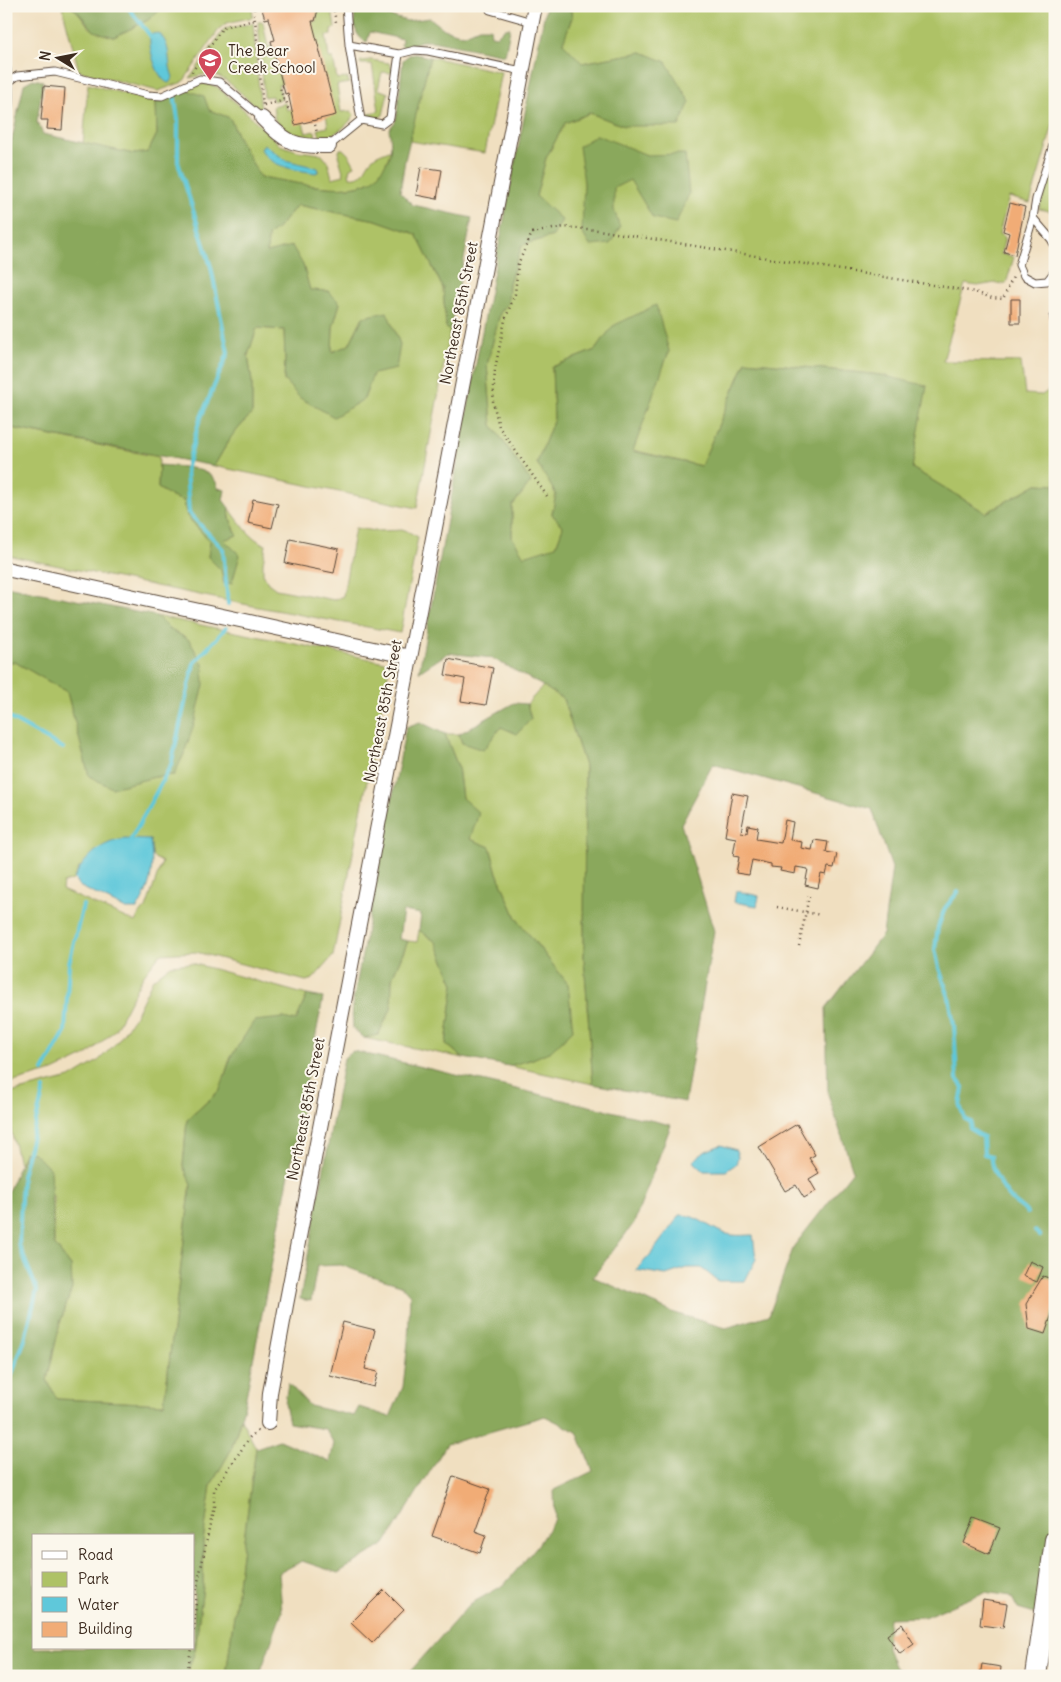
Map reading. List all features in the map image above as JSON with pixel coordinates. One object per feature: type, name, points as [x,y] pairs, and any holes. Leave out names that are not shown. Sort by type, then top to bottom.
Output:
[{"type":"street","name":"Northeast 85th Street","points":[[268,1423],[270,1393],[286,1305],[535,6]]},
{"type":"street","points":[[262,112],[280,136],[292,142],[309,147],[330,146]]},
{"type":"street","points":[[6,569],[410,656]]},
{"type":"street","points":[[1036,1676],[1055,1540]]},
{"type":"lane","points":[[346,6],[349,45],[361,120]]},
{"type":"lane","points":[[490,10],[532,22]]},
{"type":"lane","points":[[349,45],[399,54],[415,50],[428,51],[522,70]]},
{"type":"lane","points":[[361,120],[382,124],[390,118],[399,54]]},
{"type":"lane","points":[[6,63],[10,81],[10,104],[6,125]]},
{"type":"lane","points":[[10,81],[17,76],[55,72],[148,95],[162,96],[200,79],[219,82],[262,112]]},
{"type":"lane","points":[[330,146],[361,120]]},
{"type":"lane","points":[[1055,139],[1036,199],[1033,218],[1019,265],[1024,276],[1035,282],[1047,281],[1055,271]]},
{"type":"lane","points":[[1033,218],[1055,246]]},
{"type":"path","points":[[257,6],[254,7],[262,112],[284,100]]},
{"type":"path","points":[[188,84],[187,79],[223,27],[255,20]]},
{"type":"path","points":[[282,86],[280,87],[284,100],[286,100],[288,108],[291,107]]},
{"type":"path","points":[[547,496],[499,427],[493,402],[496,369],[505,320],[515,294],[518,264],[532,233],[564,227],[598,230],[975,292],[992,298],[1003,299],[1019,265]]},
{"type":"path","points":[[799,946],[809,896]]},
{"type":"path","points":[[777,907],[821,915]]},
{"type":"path","points":[[195,1616],[197,1587],[214,1506],[214,1490],[250,1437],[268,1423]]},
{"type":"path","points":[[187,1676],[191,1650]]},
{"type":"green space","points":[[62,6],[69,7],[78,12],[90,28],[95,31],[114,37],[148,20],[164,6],[252,6],[253,17],[227,23],[220,28],[183,82],[158,91],[79,71]]},
{"type":"green space","points":[[70,6],[165,6],[148,20],[114,37],[94,31],[77,11]]},
{"type":"green space","points":[[356,6],[384,6],[387,15],[407,21],[430,18],[444,29],[463,35],[479,28],[490,28],[491,35],[497,36],[505,28],[510,28],[505,55],[432,41],[421,41],[404,48],[401,45],[402,39],[370,32],[367,42],[362,40],[355,27],[354,16]]},
{"type":"green space","points":[[546,6],[570,6],[572,17],[563,43],[582,63],[642,52],[666,62],[690,102],[679,126],[624,126],[590,113],[565,123],[546,158],[536,196],[562,220],[553,236],[522,245],[509,283],[508,303],[500,313],[487,365],[492,425],[531,482],[512,506],[512,537],[524,556],[556,546],[563,527],[552,514],[556,494],[537,463],[554,419],[552,367],[595,350],[613,326],[656,305],[669,351],[633,451],[701,466],[746,361],[881,375],[927,386],[912,468],[986,513],[1037,484],[1055,485],[1055,1620],[1018,1609],[1011,1596],[985,1592],[924,1617],[889,1618],[887,1648],[894,1666],[913,1676],[406,1676],[470,1604],[504,1585],[537,1546],[555,1519],[554,1490],[593,1471],[577,1432],[545,1416],[447,1444],[385,1544],[338,1573],[302,1561],[279,1573],[282,1612],[259,1676],[226,1676],[256,1448],[279,1440],[330,1462],[334,1443],[325,1429],[289,1423],[285,1403],[288,1383],[310,1406],[354,1416],[359,1407],[390,1417],[403,1387],[408,1342],[410,1295],[401,1285],[341,1265],[317,1266],[311,1301],[300,1299],[344,1058],[353,1051],[671,1125],[634,1223],[593,1277],[674,1313],[726,1328],[769,1315],[794,1246],[853,1171],[828,1094],[826,1008],[883,934],[892,868],[872,809],[713,764],[681,824],[714,931],[685,1102],[593,1084],[584,958],[585,766],[563,699],[492,658],[448,653],[419,672],[480,342]]},
{"type":"green space","points":[[570,6],[1055,6],[1055,118],[1030,203],[1009,197],[999,234],[1005,237],[1001,254],[1014,257],[1006,284],[995,283],[977,286],[965,284],[943,361],[1021,362],[1025,394],[1042,395],[1055,386],[1055,485],[1037,484],[986,513],[912,468],[881,375],[746,361],[701,466],[632,450],[669,351],[613,326],[595,350],[552,367],[554,419],[537,463],[556,494],[552,514],[563,527],[556,546],[524,557],[512,537],[512,506],[531,482],[492,425],[487,365],[500,313],[508,303],[509,283],[522,245],[553,236],[536,196],[546,158],[565,123],[590,113],[624,126],[643,52],[582,63],[562,43],[572,18]]},
{"type":"green space","points":[[318,7],[332,10],[335,28],[331,29],[331,35],[326,36],[329,58],[333,58],[337,79],[348,78],[349,83],[337,85],[341,112],[351,111],[354,115],[344,127],[321,140],[318,129],[328,127],[312,21],[316,21]]},
{"type":"green space","points":[[258,22],[263,22],[268,47],[272,46],[282,84],[278,85],[282,99],[273,101],[272,96],[264,97]]},
{"type":"green space","points":[[253,23],[261,112],[220,77],[208,74],[190,78],[224,29]]},
{"type":"green space","points":[[415,54],[430,57],[405,160],[400,192],[413,205],[472,218],[450,332],[446,327],[443,288],[416,234],[376,220],[297,205],[280,226],[268,236],[267,253],[292,246],[303,265],[310,290],[328,291],[340,303],[333,327],[332,352],[349,345],[363,317],[387,312],[400,344],[396,369],[373,374],[364,399],[334,417],[300,398],[284,380],[284,330],[257,328],[248,355],[252,382],[252,413],[231,437],[214,466],[6,427],[6,167],[24,84],[33,79],[43,81],[37,122],[43,134],[134,154],[148,152],[157,134],[156,102],[184,89],[204,96],[209,110],[230,118],[260,177],[317,186],[347,187],[371,181],[388,160],[391,146],[389,129],[395,122],[397,114],[403,60],[409,55]]},
{"type":"green space","points":[[430,57],[501,72],[485,153],[409,141]]},
{"type":"green space","points":[[371,60],[389,63],[393,71],[391,73],[382,72],[378,89],[388,93],[383,115],[377,119],[368,115],[379,111],[372,64],[360,63],[361,61]]},
{"type":"green space","points":[[206,83],[217,87],[241,107],[280,145],[298,151],[321,154],[328,162],[332,178],[344,175],[338,155],[340,149],[343,149],[349,155],[355,166],[350,168],[350,177],[359,176],[373,158],[391,149],[386,162],[378,175],[371,181],[346,187],[317,186],[260,177],[230,118],[209,110],[184,89]]},
{"type":"green space","points":[[88,84],[156,102],[157,134],[148,152],[134,154],[83,144]]},
{"type":"green space","points":[[285,103],[287,110],[292,109],[303,123],[306,133],[315,131],[316,140],[294,137],[275,120],[273,106]]},
{"type":"green space","points":[[597,135],[647,155],[685,154],[689,194],[676,223],[653,218],[630,180],[614,188],[614,210],[620,227],[610,244],[590,246],[582,232],[584,183],[579,146]]},
{"type":"green space","points":[[1055,156],[1055,212],[1039,209]]},
{"type":"green space","points":[[297,205],[376,220],[416,234],[443,288],[446,327],[450,332],[417,508],[214,466],[231,437],[252,413],[252,382],[248,355],[257,328],[284,330],[284,381],[364,399],[373,374],[363,317],[349,345],[332,352],[333,327],[340,303],[310,291],[303,265],[267,254],[268,236],[280,226]]},
{"type":"green space","points":[[6,427],[159,457],[158,488],[172,497],[184,501],[187,516],[210,542],[208,557],[221,570],[223,539],[237,535],[230,518],[229,508],[255,539],[266,545],[263,574],[268,583],[276,589],[334,600],[343,596],[355,528],[376,531],[405,530],[418,537],[400,633],[258,607],[6,555]]},
{"type":"green space","points":[[159,465],[185,467],[202,471],[215,480],[218,488],[225,490],[223,500],[229,508],[230,519],[237,535],[224,540],[240,555],[232,583],[224,584],[221,570],[208,557],[210,542],[187,516],[184,501],[172,497],[158,488]]},
{"type":"green space","points":[[6,586],[156,616],[170,629],[189,640],[203,664],[204,685],[184,754],[174,775],[155,777],[112,788],[89,776],[67,692],[15,662],[6,662]]},
{"type":"green space","points":[[156,616],[390,663],[333,956],[313,979],[306,981],[196,952],[160,954],[143,976],[115,1030],[87,1055],[53,1071],[6,1084],[6,662],[15,662],[67,692],[74,719],[155,777],[174,774],[189,640],[170,629]],"holes":[[[150,840],[153,857],[162,862],[146,908],[139,914],[135,922],[62,890],[63,883],[73,880],[79,868]]]},
{"type":"green space","points":[[543,686],[563,699],[585,766],[584,958],[593,1084],[509,1066],[533,1059],[568,984],[516,918],[497,873],[490,847],[470,839],[458,767],[445,734],[459,734],[462,743],[501,727],[531,719],[527,704]]},
{"type":"green space","points":[[514,703],[527,704],[531,719],[517,734],[501,727],[483,750],[462,743],[459,734]]},
{"type":"green space","points":[[420,722],[445,734],[458,767],[462,798],[479,813],[470,839],[490,847],[497,873],[516,918],[568,984],[573,1030],[551,1051],[533,1059],[509,1066],[463,1058],[446,1044],[454,984],[436,942],[419,930],[421,914],[403,911],[399,939],[408,941],[392,978],[391,1009],[378,1035],[364,1038],[353,1029],[352,1007],[406,727]]},
{"type":"green space","points":[[419,930],[436,942],[454,984],[446,1044],[463,1058],[364,1038],[378,1035],[391,1009],[392,978],[408,941],[417,942]]},
{"type":"green space","points":[[192,963],[307,995],[296,1021],[283,1018],[231,1056],[220,1090],[187,1120],[183,1166],[191,1183],[164,1404],[57,1399],[47,1380],[60,1323],[72,1288],[71,1266],[54,1244],[53,1196],[25,1152],[19,1164],[9,1122],[6,1120],[6,1094],[70,1078],[98,1061],[117,1042],[135,1016],[153,979],[171,965]]},
{"type":"green space","points":[[307,995],[323,998],[244,1407],[231,1450],[211,1485],[203,1542],[203,1586],[195,1651],[186,1676],[6,1676],[6,1192],[8,1192],[25,1152],[34,1153],[50,1169],[54,1244],[71,1266],[72,1288],[60,1323],[47,1380],[57,1399],[164,1404],[191,1184],[183,1166],[187,1120],[220,1090],[231,1057],[254,1021],[283,1018],[296,1021]]},
{"type":"green space","points":[[241,1419],[256,1448],[226,1676],[186,1676],[195,1651],[203,1586],[203,1542],[211,1485],[231,1450]]},
{"type":"water","points":[[159,33],[168,49],[173,77],[169,83],[165,81],[157,70],[150,46],[151,34]]},
{"type":"water","points":[[264,144],[285,160],[318,168],[319,171],[316,173],[301,171],[278,164],[265,155],[261,149]]},
{"type":"water","points":[[125,839],[150,840],[151,876],[146,892],[137,909],[126,909],[79,886],[74,878],[84,862],[98,849],[111,842]]},
{"type":"water","points":[[736,891],[759,896],[757,906],[734,902]]},
{"type":"water","points":[[721,1145],[736,1150],[738,1157],[736,1164],[726,1171],[704,1171],[693,1161],[706,1151]]},
{"type":"water","points":[[680,1215],[693,1217],[725,1234],[753,1235],[756,1259],[745,1281],[718,1281],[701,1268],[687,1268],[666,1275],[636,1270],[650,1255]]},
{"type":"building","points":[[261,6],[319,6],[315,21],[312,21],[336,115],[295,125],[288,93],[285,94],[271,41],[275,40],[269,18],[265,19]]},
{"type":"building","points":[[44,86],[65,88],[62,130],[47,129],[48,120],[41,120]]},
{"type":"building","points":[[421,167],[442,170],[437,199],[416,195]]},
{"type":"building","points":[[1010,203],[1025,207],[1015,255],[1004,252],[1009,233],[1003,231]]},
{"type":"building","points":[[1011,299],[1020,299],[1020,323],[1011,323]]},
{"type":"building","points":[[1055,313],[1055,338],[1054,338],[1049,315]]},
{"type":"building","points":[[253,499],[278,504],[272,528],[248,523]]},
{"type":"building","points":[[290,539],[339,549],[334,573],[285,563]]},
{"type":"building","points":[[448,659],[493,668],[486,705],[461,701],[465,679],[445,675]]},
{"type":"building","points":[[732,793],[748,796],[741,832],[747,833],[748,825],[758,827],[756,839],[781,843],[785,820],[793,822],[790,840],[802,842],[801,848],[812,850],[814,840],[828,842],[826,852],[837,854],[834,868],[828,867],[826,875],[821,874],[818,888],[805,885],[808,869],[796,867],[795,874],[780,871],[781,868],[771,867],[771,864],[752,860],[749,875],[736,873],[739,857],[733,856],[736,838],[725,836]]},
{"type":"building","points":[[797,1124],[815,1155],[809,1158],[819,1173],[809,1179],[816,1191],[804,1198],[796,1185],[785,1191],[759,1147]]},
{"type":"building","points":[[1030,1261],[1043,1267],[1037,1282],[1023,1276]]},
{"type":"building","points":[[1043,1276],[1055,1280],[1055,1305],[1045,1334],[1029,1329],[1026,1304]]},
{"type":"building","points":[[343,1322],[375,1330],[365,1369],[378,1372],[374,1387],[330,1376]]},
{"type":"building","points":[[453,1476],[490,1489],[475,1531],[486,1535],[480,1553],[432,1536]]},
{"type":"building","points":[[974,1518],[1000,1528],[989,1554],[964,1543]]},
{"type":"building","points":[[384,1590],[404,1610],[372,1643],[351,1623]]},
{"type":"building","points":[[983,1600],[1007,1604],[1003,1628],[980,1625]]},
{"type":"building","points":[[902,1624],[914,1644],[900,1654],[887,1635]]},
{"type":"building","points":[[982,1664],[1001,1667],[1000,1676],[980,1676]]},
{"type":"waterway","points":[[127,6],[152,38]]},
{"type":"waterway","points":[[174,94],[178,119],[178,162],[211,267],[228,353],[199,422],[186,470],[189,513],[223,549],[228,604]]},
{"type":"waterway","points":[[129,843],[171,765],[194,663],[226,628]]},
{"type":"waterway","points":[[6,716],[63,748]]},
{"type":"waterway","points":[[958,892],[945,908],[938,927],[935,949],[949,997],[954,1025],[957,1079],[963,1087],[960,1106],[965,1119],[971,1122],[970,1129],[983,1137],[984,1154],[991,1156],[992,1167],[1001,1185],[1012,1200],[1027,1213]]},
{"type":"waterway","points":[[43,1071],[65,1032],[69,963],[83,905]]},
{"type":"waterway","points":[[6,1390],[25,1339],[37,1290],[19,1245],[22,1176],[44,1089]]},
{"type":"waterway","points":[[1035,1231],[1040,1236]]},
{"type":"place","name":"The Bear Creek School","points":[[210,81]]}]
